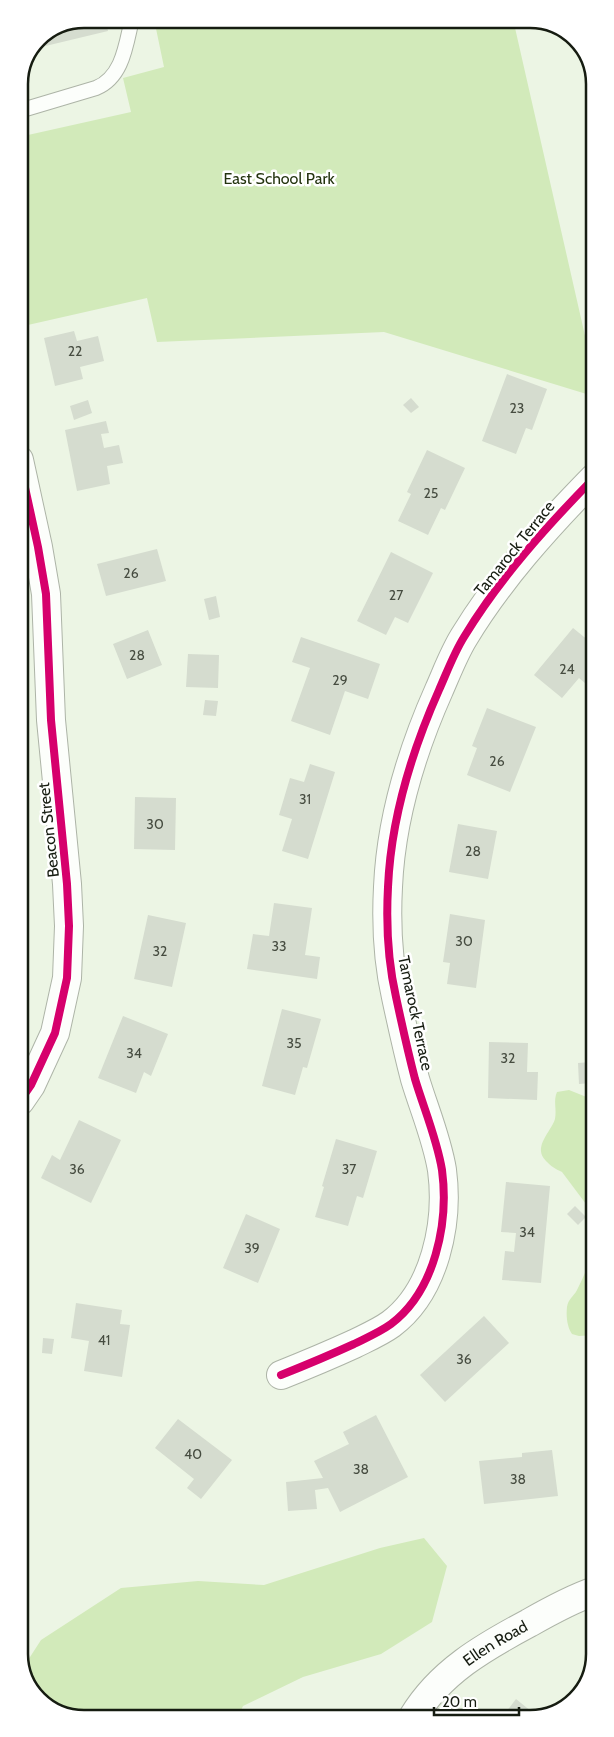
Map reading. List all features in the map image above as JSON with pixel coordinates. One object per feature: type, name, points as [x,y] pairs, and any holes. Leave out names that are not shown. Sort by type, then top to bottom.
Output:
[{"type":"street","name":"Tamarock Terrace","points":[[281,1375],[318,1361],[391,1324],[418,1296],[432,1264],[438,1243],[441,1221],[442,1172],[415,1078],[395,994],[390,963],[388,889],[396,821],[402,789],[429,712],[462,640],[478,614],[510,571],[586,486]]},
{"type":"street","name":"Beacon Street","points":[[28,501],[46,594],[52,720],[69,926],[67,978],[55,1033],[28,1087]]},
{"type":"street","name":"Ellen Road","points":[[417,1710],[422,1702],[459,1665],[489,1645],[543,1615],[586,1595]]},
{"type":"lane","points":[[28,108],[107,83],[118,68],[126,47],[130,28]]},
{"type":"green space","name":"East School Park","points":[[156,28],[515,28],[586,340],[586,394],[384,332],[157,342],[147,298],[28,325],[28,135],[131,112],[123,78],[164,67]]},
{"type":"green space","points":[[569,1090],[586,1097],[586,1204],[562,1172],[553,1167],[542,1156],[542,1145],[555,1119],[557,1092]]},
{"type":"green space","points":[[586,1271],[586,1336],[572,1334],[567,1318],[567,1307]]},
{"type":"green space","points":[[424,1538],[447,1566],[432,1622],[381,1654],[303,1677],[243,1706],[241,1709],[72,1708],[55,1702],[47,1696],[37,1685],[29,1668],[28,1660],[41,1640],[121,1588],[198,1581],[264,1585],[380,1548]]},
{"type":"building","points":[[107,28],[108,31],[41,47],[55,35],[65,30]]},
{"type":"building","points":[[74,331],[77,341],[98,336],[104,361],[80,367],[83,379],[55,386],[44,338]]},
{"type":"building","points":[[507,374],[547,389],[532,430],[526,428],[516,454],[482,441]]},
{"type":"building","points":[[411,398],[419,407],[411,413],[403,405]]},
{"type":"building","points":[[88,400],[92,413],[74,420],[70,406]]},
{"type":"building","points":[[106,421],[109,433],[101,434],[104,448],[119,445],[123,463],[107,466],[110,484],[77,491],[65,430]]},
{"type":"building","points":[[427,450],[465,468],[445,510],[441,508],[428,535],[398,521],[411,494],[407,492]]},
{"type":"building","points":[[157,549],[166,581],[106,596],[97,564]]},
{"type":"building","points":[[391,552],[433,573],[408,623],[395,617],[386,635],[357,621]]},
{"type":"building","points":[[216,596],[220,617],[209,620],[204,599]]},
{"type":"building","points":[[573,628],[586,639],[586,684],[579,678],[562,698],[534,675]]},
{"type":"building","points":[[148,630],[162,665],[127,679],[113,644]]},
{"type":"building","points":[[301,637],[380,664],[368,699],[345,691],[330,735],[291,721],[310,668],[292,662]]},
{"type":"building","points":[[188,654],[219,655],[218,688],[186,687]]},
{"type":"building","points":[[205,700],[218,701],[216,716],[203,715]]},
{"type":"building","points":[[487,708],[536,727],[510,792],[467,775],[477,748],[472,746]]},
{"type":"building","points":[[310,764],[335,772],[308,859],[282,851],[292,819],[279,815],[290,778],[304,782]]},
{"type":"building","points":[[135,797],[176,798],[175,850],[134,849]]},
{"type":"building","points":[[458,824],[497,831],[488,879],[449,872]]},
{"type":"building","points":[[274,903],[312,908],[305,955],[320,957],[317,979],[247,969],[253,934],[269,936]]},
{"type":"building","points":[[450,914],[485,920],[476,988],[447,984],[450,963],[443,962]]},
{"type":"building","points":[[148,915],[186,923],[172,987],[134,979]]},
{"type":"building","points":[[282,1009],[321,1019],[307,1068],[303,1067],[295,1095],[262,1086]]},
{"type":"building","points":[[123,1016],[168,1034],[151,1076],[144,1072],[136,1093],[98,1078]]},
{"type":"building","points":[[489,1042],[528,1043],[527,1072],[538,1072],[537,1100],[488,1098]]},
{"type":"building","points":[[586,1062],[586,1083],[579,1084],[578,1063]]},
{"type":"building","points":[[79,1120],[121,1140],[91,1203],[41,1178],[52,1155],[60,1160]]},
{"type":"building","points":[[336,1139],[377,1151],[363,1198],[357,1196],[348,1226],[315,1217]]},
{"type":"building","points":[[506,1182],[550,1186],[541,1283],[502,1280],[505,1251],[514,1252],[516,1233],[501,1232]]},
{"type":"building","points":[[575,1206],[586,1217],[578,1225],[567,1214]]},
{"type":"building","points":[[246,1214],[280,1229],[258,1283],[223,1268]]},
{"type":"building","points":[[76,1303],[122,1310],[120,1324],[130,1325],[122,1377],[84,1371],[89,1341],[71,1338]]},
{"type":"building","points":[[484,1316],[509,1343],[445,1402],[420,1375]]},
{"type":"building","points":[[43,1338],[54,1339],[52,1354],[42,1353]]},
{"type":"building","points":[[376,1415],[408,1477],[340,1512],[328,1488],[315,1490],[317,1509],[288,1511],[286,1482],[323,1478],[314,1461],[349,1444],[343,1432]]},
{"type":"building","points":[[178,1419],[232,1460],[201,1499],[187,1488],[194,1479],[155,1448]]},
{"type":"building","points":[[552,1450],[558,1496],[484,1504],[479,1461],[522,1457],[522,1453]]},
{"type":"building","points":[[516,1699],[530,1710],[508,1710]]},
{"type":"cycle path","points":[[281,1375],[354,1344],[391,1324],[406,1310],[419,1293],[436,1254],[443,1212],[444,1190],[442,1170],[437,1147],[407,1049],[393,984],[388,943],[387,901],[393,836],[411,762],[429,714],[460,643],[508,574],[558,515],[586,486]]},
{"type":"cycle path","points":[[28,501],[46,594],[51,720],[67,884],[69,926],[67,978],[55,1033],[28,1089]]}]
